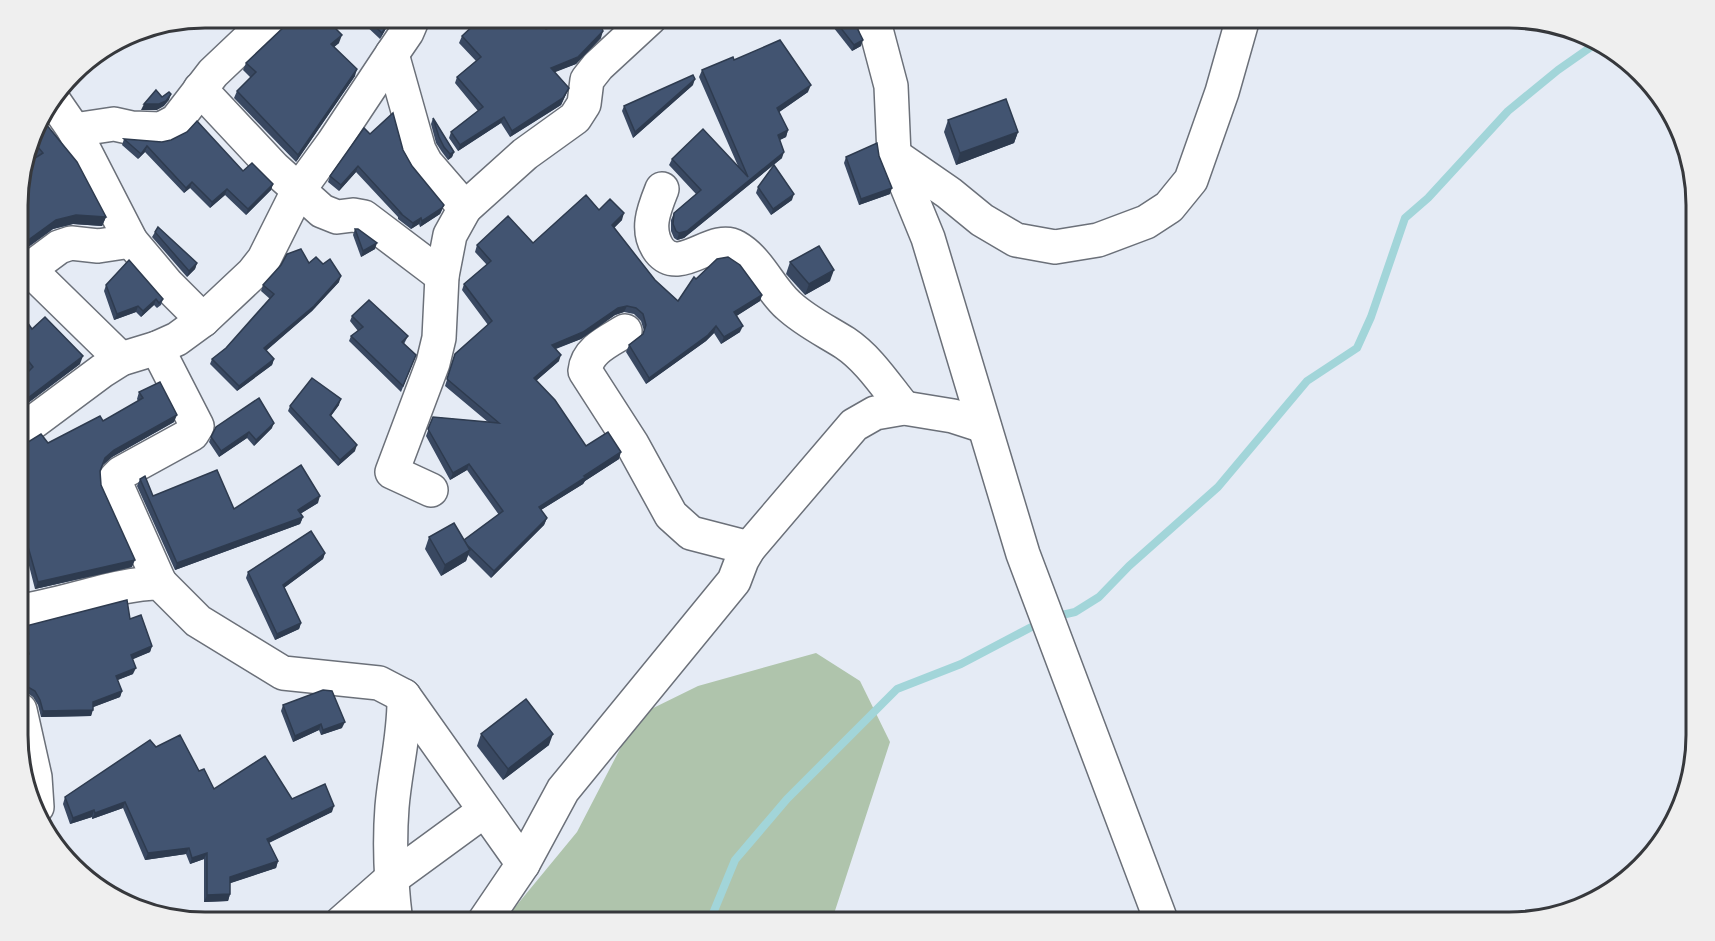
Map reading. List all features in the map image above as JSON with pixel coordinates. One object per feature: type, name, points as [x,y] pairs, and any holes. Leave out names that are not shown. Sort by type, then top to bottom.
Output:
[{"type":"street","points":[[74,129],[114,124],[132,128],[161,129],[176,121],[200,89],[261,28]]},
{"type":"street","points":[[29,425],[121,359],[177,339],[203,320],[253,273],[264,259],[298,191],[333,143],[408,28]]},
{"type":"street","points":[[431,490],[392,472],[433,363],[439,338],[441,276],[450,235],[465,208],[525,154],[574,118],[584,104],[587,80],[598,66],[639,28]]},
{"type":"street","points":[[876,28],[891,86],[894,155],[928,238],[1023,554],[1158,912]]},
{"type":"street","points":[[894,155],[949,193],[982,220],[1016,240],[1055,247],[1098,240],[1146,222],[1169,207],[1191,180],[1222,92],[1240,28]]},
{"type":"street","points":[[392,54],[419,150],[426,163],[465,208]]},
{"type":"street","points":[[200,89],[298,191],[322,212],[337,217],[354,214],[364,217],[441,276]]},
{"type":"street","points":[[58,107],[74,129],[130,241],[168,285],[203,320]]},
{"type":"street","points":[[662,189],[651,224],[660,250],[669,257],[685,258],[716,246],[732,245],[747,253],[788,305],[820,329],[846,344],[866,362],[904,408]]},
{"type":"street","points":[[29,268],[59,247],[71,243],[98,246],[130,241]]},
{"type":"street","points":[[29,276],[121,359]]},
{"type":"street","points":[[625,331],[592,353],[586,362],[585,371],[632,444],[671,515],[691,533],[749,548]]},
{"type":"street","points":[[157,348],[197,426],[192,434],[116,478],[116,484],[160,583],[198,621],[283,673],[379,683],[404,696],[523,864]]},
{"type":"street","points":[[490,912],[523,864],[563,790],[734,581],[749,548],[854,425],[875,413],[904,408],[953,416],[984,426]]},
{"type":"street","points":[[29,610],[138,585],[160,583]]},
{"type":"street","points":[[395,912],[391,879],[391,817],[404,717],[404,696]]},
{"type":"street","points":[[354,912],[391,879],[484,811]]},
{"type":"green space","points":[[816,653],[860,681],[890,742],[835,912],[511,912],[577,832],[637,716],[698,686]]},
{"type":"building","points":[[283,28],[335,28],[342,35],[331,44],[357,69],[298,155],[237,91],[256,72],[246,63]]},
{"type":"building","points":[[470,28],[602,28],[603,31],[578,57],[551,68],[569,88],[563,98],[512,131],[504,117],[460,145],[451,132],[483,107],[457,77],[481,57],[462,36]]},
{"type":"building","points":[[841,28],[857,28],[863,40],[854,45]]},
{"type":"building","points":[[780,40],[811,85],[777,108],[788,130],[778,135],[784,152],[687,231],[679,233],[673,224],[674,213],[701,190],[672,159],[703,129],[748,177],[702,70],[733,57],[734,60]]},
{"type":"building","points":[[693,75],[695,79],[635,132],[624,106]]},
{"type":"building","points":[[156,90],[162,97],[169,92],[171,94],[166,101],[159,104],[144,104]]},
{"type":"building","points":[[1006,99],[1018,132],[960,153],[948,120]]},
{"type":"building","points":[[393,113],[403,150],[412,166],[444,205],[422,221],[421,218],[413,223],[400,213],[358,166],[341,185],[330,176],[364,128],[370,134]]},
{"type":"building","points":[[433,118],[454,152],[450,154],[444,147]]},
{"type":"building","points":[[197,121],[243,171],[252,163],[273,184],[248,209],[227,189],[212,202],[192,182],[186,188],[147,146],[141,154],[124,139],[162,142],[171,140],[187,132]]},
{"type":"building","points":[[48,126],[77,162],[106,217],[76,215],[56,220],[29,240],[30,182],[36,158],[43,153],[38,147]]},
{"type":"building","points":[[877,143],[879,156],[892,188],[861,199],[846,157]]},
{"type":"building","points":[[774,165],[794,194],[773,209],[758,187]]},
{"type":"building","points":[[586,195],[599,210],[610,199],[624,213],[612,225],[655,280],[678,301],[694,277],[696,279],[717,259],[728,257],[740,265],[762,295],[734,312],[743,326],[724,337],[716,326],[708,335],[649,378],[629,345],[643,334],[646,325],[643,314],[636,308],[627,306],[618,308],[583,332],[552,345],[561,355],[534,378],[555,400],[586,446],[608,432],[621,452],[539,507],[547,518],[494,571],[464,540],[503,511],[469,464],[453,473],[428,429],[433,417],[499,423],[447,379],[455,354],[492,321],[464,284],[491,261],[477,245],[508,216],[533,243]]},
{"type":"building","points":[[158,227],[197,263],[189,271],[155,232]]},
{"type":"building","points":[[355,229],[358,229],[377,243],[363,251]]},
{"type":"building","points":[[819,246],[834,270],[809,284],[790,262]]},
{"type":"building","points":[[301,249],[309,263],[316,257],[323,264],[330,259],[341,276],[314,306],[264,348],[274,359],[239,386],[212,359],[226,348],[274,294],[263,285],[281,265],[287,254]]},
{"type":"building","points":[[129,260],[163,299],[159,303],[156,299],[143,311],[138,306],[117,314],[106,285]]},
{"type":"building","points":[[369,300],[408,336],[402,342],[416,355],[403,386],[351,336],[363,327],[352,316]]},
{"type":"building","points":[[45,317],[83,356],[29,397],[29,371],[33,367],[29,362],[29,325],[32,329]]},
{"type":"building","points":[[312,378],[341,399],[330,415],[357,445],[340,460],[290,406]]},
{"type":"building","points":[[160,382],[177,415],[114,450],[105,458],[100,471],[101,485],[135,560],[38,582],[29,550],[29,442],[41,434],[48,443],[100,416],[103,421],[143,398],[139,392]]},
{"type":"building","points":[[259,398],[274,423],[256,440],[249,432],[221,451],[211,437],[216,427]]},
{"type":"building","points":[[301,465],[320,496],[298,510],[303,517],[177,563],[140,479],[145,476],[153,496],[217,470],[234,509]]},
{"type":"building","points":[[454,523],[470,550],[445,565],[429,537]]},
{"type":"building","points":[[311,531],[325,553],[283,585],[301,623],[277,634],[248,572]]},
{"type":"building","points":[[127,600],[130,619],[141,615],[152,646],[131,655],[136,668],[116,676],[122,691],[93,702],[93,710],[43,711],[35,691],[29,688],[29,625]]},
{"type":"building","points":[[323,690],[332,691],[345,722],[323,730],[321,724],[295,736],[283,705]]},
{"type":"building","points":[[526,699],[553,734],[508,769],[481,734]]},
{"type":"building","points":[[180,735],[199,771],[204,769],[214,789],[265,756],[292,799],[325,784],[334,806],[267,839],[278,861],[230,877],[230,894],[207,895],[207,853],[192,858],[189,848],[148,853],[125,802],[73,818],[65,797],[150,740],[156,747]]},
{"type":"waterway","points":[[1053,617],[1075,612],[1099,597],[1129,566],[1218,487],[1307,381],[1357,348],[1371,317],[1405,218],[1428,198],[1508,111],[1558,70],[1589,48]]},
{"type":"waterway","points":[[714,912],[735,860],[787,799],[897,689],[961,664],[1041,622]]}]
